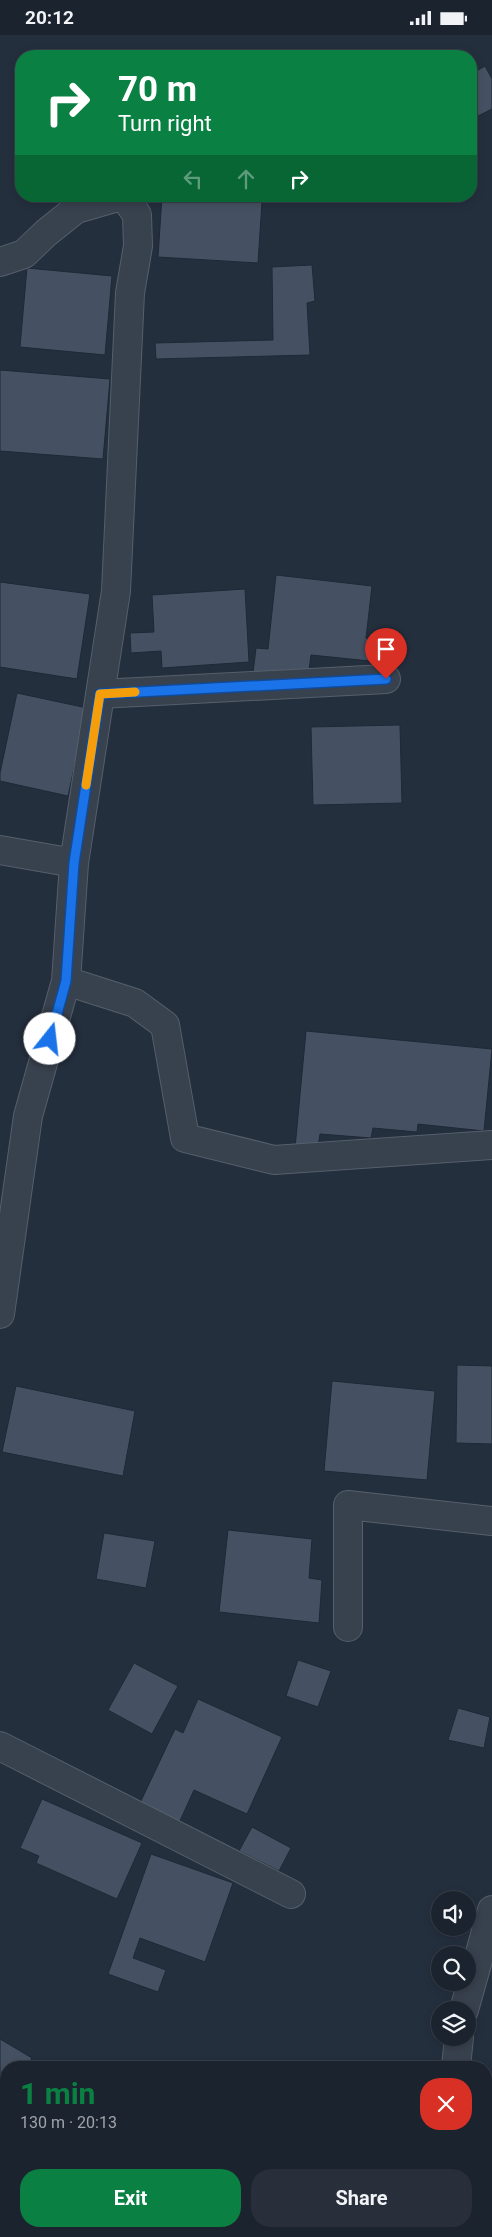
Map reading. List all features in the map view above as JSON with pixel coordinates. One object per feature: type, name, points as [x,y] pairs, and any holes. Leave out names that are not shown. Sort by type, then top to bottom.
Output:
[{"type":"street","points":[[0,262],[24,254],[76,209],[101,202]]},
{"type":"street","points":[[0,1314],[28,1115],[66,981],[74,863],[116,591],[130,293],[138,246],[137,215],[127,202]]},
{"type":"street","points":[[100,694],[386,679]]},
{"type":"street","points":[[0,850],[74,863]]},
{"type":"street","points":[[66,981],[134,1003],[165,1025],[184,1137],[274,1160],[492,1145]]},
{"type":"street","points":[[348,1627],[348,1505],[492,1521]]},
{"type":"street","points":[[0,1746],[291,1894]]},
{"type":"street","points":[[467,2001],[492,1910]]},
{"type":"street","points":[[457,2061],[458,2046]]},
{"type":"building","points":[[485,66],[492,79],[492,109],[477,116],[477,71]]},
{"type":"building","points":[[162,202],[262,202],[258,263],[158,257]]},
{"type":"building","points":[[312,265],[315,301],[307,303],[310,355],[156,359],[155,343],[273,340],[272,267]]},
{"type":"building","points":[[27,268],[112,276],[105,355],[20,347]]},
{"type":"building","points":[[0,370],[110,379],[103,459],[0,451]]},
{"type":"building","points":[[276,575],[372,586],[366,638],[383,639],[380,662],[311,655],[308,678],[253,673],[256,648],[268,649]]},
{"type":"building","points":[[0,582],[90,594],[77,679],[0,667]]},
{"type":"building","points":[[245,589],[249,662],[162,668],[161,651],[131,653],[130,633],[154,632],[152,595]]},
{"type":"building","points":[[17,693],[87,708],[68,796],[0,781],[0,773]]},
{"type":"building","points":[[400,725],[402,803],[313,805],[311,727]]},
{"type":"building","points":[[306,1031],[492,1049],[484,1131],[418,1124],[417,1132],[373,1128],[371,1138],[320,1134],[317,1152],[295,1148]]},
{"type":"building","points":[[457,1365],[492,1366],[492,1444],[456,1443]]},
{"type":"building","points":[[332,1381],[435,1391],[427,1480],[324,1471]]},
{"type":"building","points":[[16,1386],[135,1411],[123,1476],[2,1452]]},
{"type":"building","points":[[228,1530],[312,1539],[309,1578],[322,1580],[319,1623],[219,1612]]},
{"type":"building","points":[[104,1533],[155,1541],[146,1588],[96,1579]]},
{"type":"building","points":[[298,1660],[331,1671],[318,1707],[286,1696]]},
{"type":"building","points":[[134,1663],[178,1686],[152,1734],[108,1710]]},
{"type":"building","points":[[198,1699],[282,1737],[247,1814],[194,1790],[179,1823],[139,1805],[175,1729],[183,1733]]},
{"type":"building","points":[[458,1708],[490,1717],[484,1748],[448,1740]]},
{"type":"building","points":[[42,1799],[142,1843],[117,1899],[36,1863],[39,1856],[20,1848]]},
{"type":"building","points":[[252,1827],[291,1848],[279,1871],[239,1851]]},
{"type":"building","points":[[151,1854],[233,1883],[205,1962],[140,1938],[133,1958],[166,1970],[158,1992],[108,1974]]},
{"type":"building","points":[[0,2039],[32,2058],[30,2061],[0,2061]]},
{"type":"slow traffic","points":[[86,785],[100,694],[135,692]]},
{"type":"route","points":[[50,1039],[66,981],[74,863],[100,694],[386,679]]}]
